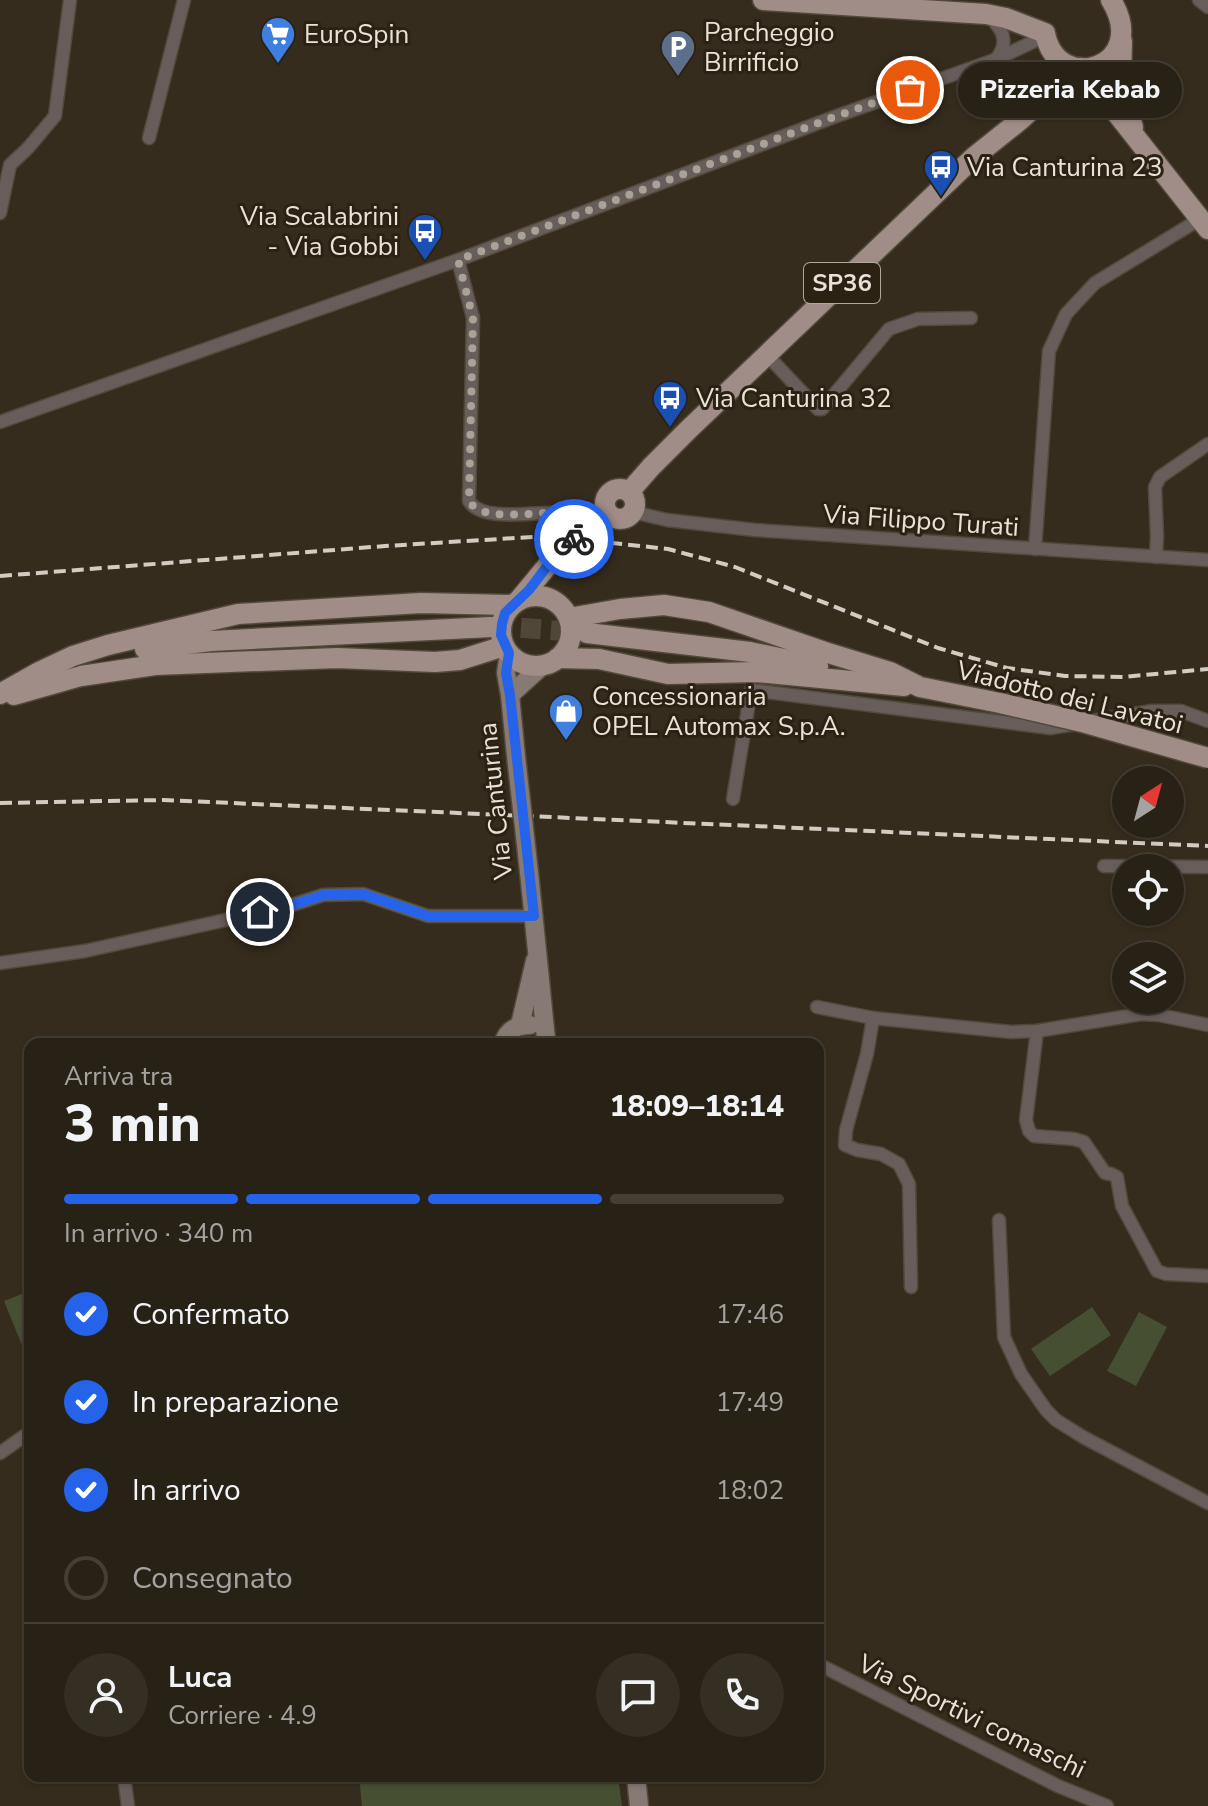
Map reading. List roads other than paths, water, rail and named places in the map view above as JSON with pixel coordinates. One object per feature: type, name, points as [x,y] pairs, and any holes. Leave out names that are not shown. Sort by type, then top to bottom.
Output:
[{"type":"main road","points":[[763,0],[986,14],[1006,18],[1045,35],[1051,51],[1138,142],[1204,224]]},
{"type":"main road","points":[[1112,2],[1122,23],[1121,83],[1138,142]]},
{"type":"main road","points":[[1071,70],[1102,64],[1119,46],[1122,33]]},
{"type":"main road","name":"SP36","points":[[630,491],[688,430],[974,157],[1019,121],[1071,70]]},
{"type":"main road","points":[[593,520],[611,516],[627,518],[633,512],[635,500],[630,491],[620,488],[612,491],[593,520],[505,613],[501,635],[507,649],[523,664],[599,659],[668,674],[756,672],[920,687]]},
{"type":"main road","points":[[548,565],[548,580],[555,601]]},
{"type":"main road","points":[[77,666],[108,645],[238,614],[421,603],[516,602],[537,596],[555,601],[569,618],[570,640],[566,650],[550,662]]},
{"type":"main road","points":[[569,618],[664,605],[709,612],[890,672],[920,687]]},
{"type":"main road","points":[[0,695],[77,666],[157,647],[211,641],[491,627]]},
{"type":"main road","points":[[587,633],[750,652],[920,687]]},
{"type":"main road","points":[[77,666],[337,658],[447,661],[507,649]]},
{"type":"main road","name":"Via Canturina","points":[[507,649],[506,673],[547,1038]]},
{"type":"main road","name":"Via Canturina","points":[[510,695],[550,662]]},
{"type":"main road","name":"Viadotto dei Lavatoi","points":[[920,687],[1082,722],[1208,758]]},
{"type":"main road","name":"Via Canturina","points":[[520,1025],[538,949]]},
{"type":"main road","points":[[505,1038],[515,1027],[531,1025],[540,1030],[545,1038]]},
{"type":"main road","points":[[637,1782],[639,1806]]},
{"type":"street","points":[[0,213],[10,165],[55,116],[70,0]]},
{"type":"street","points":[[149,138],[184,0]]},
{"type":"street","points":[[1199,0],[1208,7]]},
{"type":"street","points":[[986,14],[999,26],[1004,38],[1003,49],[997,59]]},
{"type":"street","points":[[0,422],[458,260],[834,117],[997,59],[1045,35]]},
{"type":"street","points":[[1035,549],[1049,351],[1066,314],[1095,283],[1204,224]]},
{"type":"street","points":[[458,260],[473,318],[469,501],[482,512],[550,513],[593,520]]},
{"type":"street","points":[[767,355],[818,409],[822,409],[889,329],[918,319],[971,318]]},
{"type":"street","points":[[1156,557],[1155,487],[1160,477],[1208,444]]},
{"type":"street","name":"Via Filippo Turati","points":[[633,512],[667,520],[770,531],[1208,560]]},
{"type":"street","points":[[733,799],[751,690],[1050,728],[1152,711],[1181,711],[1208,721]]},
{"type":"street","points":[[1104,866],[1208,867]]},
{"type":"street","points":[[0,963],[85,951],[289,906],[323,895],[363,894],[428,916],[534,916]]},
{"type":"street","points":[[817,1007],[873,1018],[1011,1032],[1037,1031],[1141,1014],[1208,1025]]},
{"type":"street","points":[[873,1018],[845,1145],[881,1154],[899,1164],[909,1184],[911,1287]]},
{"type":"street","points":[[1037,1031],[1026,1120],[1029,1131],[1034,1136],[1084,1142],[1105,1173],[1117,1177],[1122,1206],[1157,1271],[1208,1276]]},
{"type":"street","points":[[999,1220],[1004,1337],[1021,1374],[1046,1410],[1083,1437],[1208,1503]]},
{"type":"street","points":[[0,1453],[24,1436]]},
{"type":"street","name":"Via Sportivi comaschi","points":[[824,1667],[1058,1786],[1107,1806]]},
{"type":"street","points":[[125,1782],[128,1806]]},
{"type":"tunnel","points":[[491,627],[587,633]]},
{"type":"railway","points":[[0,576],[548,536],[668,549],[735,567],[938,648],[1007,668],[1065,676],[1123,677],[1208,669]]},
{"type":"railway","points":[[0,803],[163,800],[1208,846]]},
{"type":"place","name":"EuroSpin","points":[[278,65]]},
{"type":"place","name":"Parcheggio Birrificio","points":[[678,78]]},
{"type":"place","name":"Pizzeria Kebab","points":[[910,90]]},
{"type":"place","name":"Via Canturina 23","points":[[941,198]]},
{"type":"place","name":"Via Scalabrini - Via Gobbi","points":[[425,262]]},
{"type":"place","name":"Via Canturina 32","points":[[670,429]]},
{"type":"place","name":"Concessionaria OPEL Automax S.p.A.","points":[[566,742]]}]
